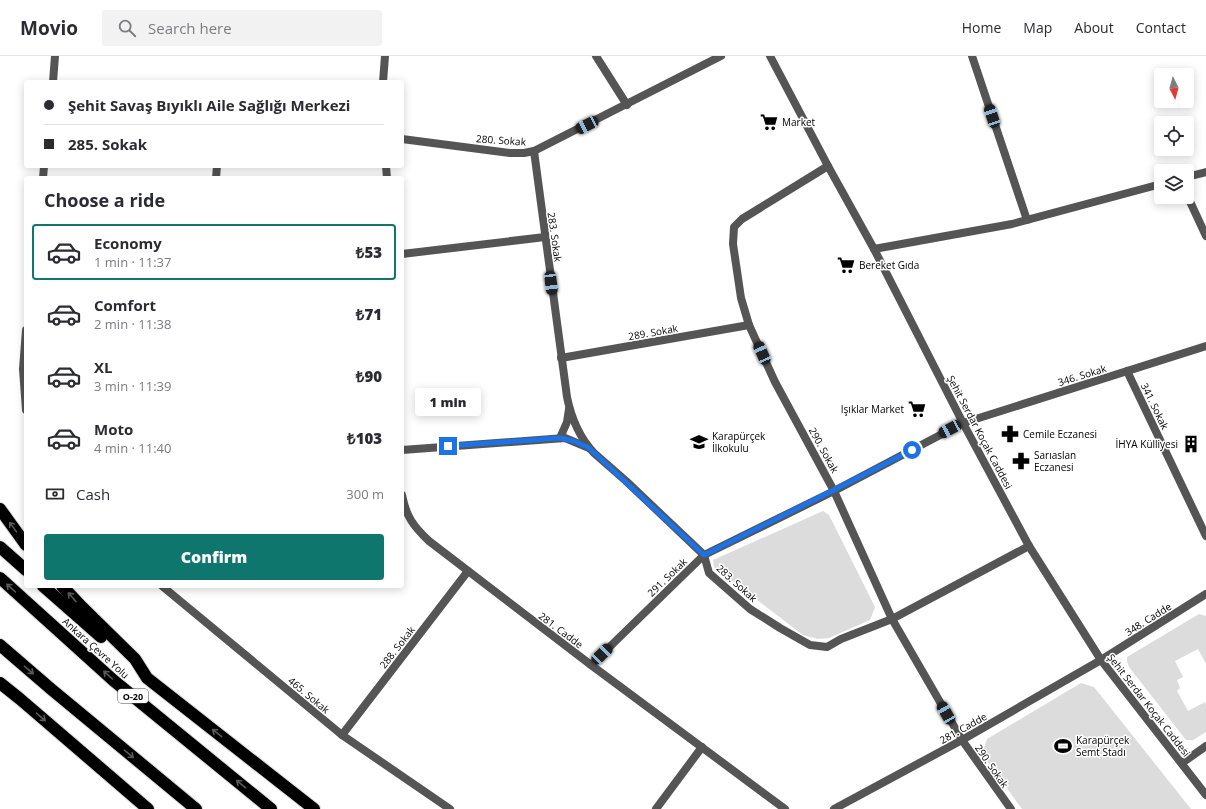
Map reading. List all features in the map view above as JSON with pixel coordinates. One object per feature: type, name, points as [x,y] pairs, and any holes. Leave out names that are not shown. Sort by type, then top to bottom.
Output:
[{"type":"highway","points":[[0,509],[24,542]]},
{"type":"highway","points":[[0,547],[24,568]]},
{"type":"highway","name":"Ankara Çevre Yolu","points":[[0,578],[113,680],[271,809]]},
{"type":"highway","points":[[46,588],[147,678],[314,809]]},
{"type":"highway","points":[[64,588],[80,606],[135,659],[147,678]]},
{"type":"highway","points":[[0,645],[196,809]]},
{"type":"highway","points":[[0,679],[20,699]]},
{"type":"highway","points":[[0,683],[148,809]]},
{"type":"street","points":[[53,80],[56,56]]},
{"type":"street","points":[[383,80],[385,56]]},
{"type":"street","points":[[596,56],[627,105]]},
{"type":"street","name":"280. Sokak","points":[[404,139],[510,153],[534,151],[721,56]]},
{"type":"street","name":"Şehit Serdar Koçak Caddesi","points":[[770,56],[874,249],[963,423],[1029,546],[1100,660],[1206,795]]},
{"type":"street","points":[[972,56],[1027,220]]},
{"type":"street","name":"283. Sokak","points":[[534,151],[561,358],[569,409],[576,424],[589,448],[704,555],[709,573],[750,609],[810,645],[826,647],[841,639],[892,619],[1029,546]]},
{"type":"street","name":"290. Sokak","points":[[828,166],[742,219],[734,227],[733,244],[741,298],[749,325],[775,382],[834,490],[892,619],[962,740],[1011,809]]},
{"type":"street","points":[[1194,175],[1206,172]]},
{"type":"street","points":[[874,249],[1027,220],[1154,186]]},
{"type":"street","points":[[1191,204],[1206,236]]},
{"type":"street","points":[[404,254],[545,237]]},
{"type":"street","name":"289. Sokak","points":[[561,358],[749,325]]},
{"type":"street","name":"346. Sokak","points":[[963,423],[1206,346]]},
{"type":"street","points":[[24,350],[22,369],[24,390]]},
{"type":"street","name":"341. Sokak","points":[[1127,371],[1206,536]]},
{"type":"street","points":[[560,438],[567,422],[569,409]]},
{"type":"street","name":"291. Sokak","points":[[591,665],[704,555],[963,423]]},
{"type":"street","points":[[404,450],[560,438],[574,441],[589,448]]},
{"type":"street","name":"281. Cadde","points":[[404,504],[405,509],[417,530],[428,541],[591,665],[785,809]]},
{"type":"street","name":"288. Sokak","points":[[342,735],[468,571]]},
{"type":"street","name":"465. Sokak","points":[[164,588],[342,735],[450,809]]},
{"type":"street","name":"348. Cadde","points":[[1100,660],[1205,596]]},
{"type":"street","name":"281. Cadde","points":[[834,809],[962,740],[1100,660]]},
{"type":"street","points":[[1182,763],[1206,746]]},
{"type":"street","points":[[656,809],[702,747]]},
{"type":"shaded area","points":[[823,511],[829,515],[875,607],[870,620],[829,638],[818,639],[803,635],[714,567],[713,560]]},
{"type":"shaded area","points":[[1199,614],[1206,616],[1206,664],[1198,649],[1175,661],[1183,677],[1177,680],[1180,688],[1177,691],[1188,711],[1205,702],[1206,732],[1193,740],[1186,740],[1129,667],[1127,657]]},
{"type":"shaded area","name":"Karapürçek Semt Stadı","points":[[1081,683],[1094,687],[1191,809],[1022,809],[982,754],[987,739]]},
{"type":"place","name":"Market","points":[[769,122]]},
{"type":"place","name":"Bereket Gıda","points":[[846,265]]},
{"type":"place","name":"Işıklar Market","points":[[917,409]]},
{"type":"place","name":"Cemile Eczanesi","points":[[1010,434]]},
{"type":"place","name":"Karapürçek İlkokulu","points":[[699,442]]},
{"type":"place","name":"İHYA Külliyesi","points":[[1191,444]]},
{"type":"place","name":"Sarıaslan Eczanesi","points":[[1021,461]]},
{"type":"place","name":"Karapürçek Semt Stadı","points":[[1063,746]]},
{"type":"route","points":[[448,446],[560,438],[574,441],[589,448],[704,555],[912,450]]}]
